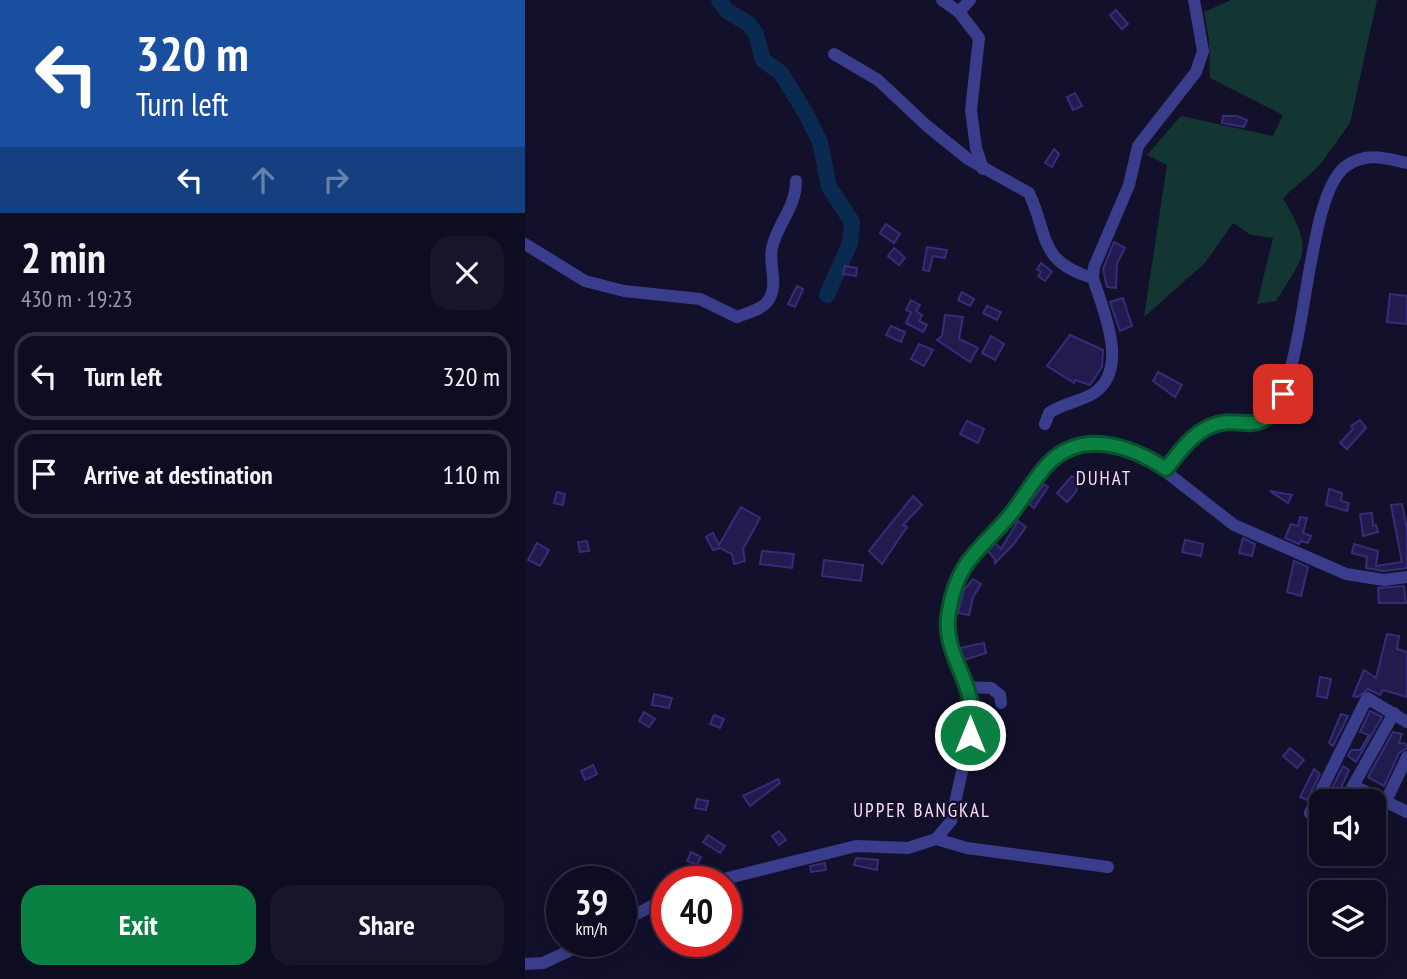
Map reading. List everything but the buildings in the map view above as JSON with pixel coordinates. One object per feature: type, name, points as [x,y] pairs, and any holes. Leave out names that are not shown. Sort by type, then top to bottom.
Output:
[{"type":"street","points":[[942,0],[959,12],[979,38],[971,110],[976,148],[983,169]]},
{"type":"street","points":[[959,12],[969,0]]},
{"type":"street","points":[[1045,424],[1049,413],[1093,394],[1108,378],[1112,351],[1093,278],[1097,258],[1129,185],[1138,146],[1196,72],[1203,51],[1194,0]]},
{"type":"street","points":[[834,54],[878,80],[935,133],[983,169],[1029,193],[1046,248],[1053,258],[1073,273],[1093,278]]},
{"type":"street","points":[[1166,469],[1196,434],[1211,425],[1255,424],[1268,418],[1275,410],[1293,360],[1324,201],[1336,177],[1346,166],[1365,157],[1383,157],[1407,163]]},
{"type":"street","points":[[525,244],[585,281],[624,291],[700,299],[737,317],[762,307],[771,295],[774,266],[772,246],[793,205],[796,181]]},
{"type":"street","points":[[742,874],[856,846],[908,848],[936,839],[951,821],[968,748],[971,702],[949,645],[949,612],[960,573],[974,551],[1010,515],[1047,464],[1073,446],[1095,443],[1129,449],[1166,469],[1219,513],[1252,535],[1346,574],[1384,580],[1407,577]]},
{"type":"street","points":[[965,687],[991,688],[1000,695],[1001,703]]},
{"type":"street","points":[[1322,789],[1367,698],[1407,722]]},
{"type":"street","points":[[1352,789],[1394,713]]},
{"type":"street","points":[[1386,799],[1407,757]]},
{"type":"street","points":[[1354,786],[1360,789]]},
{"type":"street","points":[[1386,802],[1407,812]]},
{"type":"street","points":[[936,839],[967,848],[1108,867]]},
{"type":"street","points":[[525,964],[543,963],[556,957]]},
{"type":"green space","points":[[1231,0],[1377,0],[1350,123],[1319,166],[1283,198],[1299,229],[1302,251],[1300,261],[1276,301],[1257,304],[1273,238],[1251,235],[1233,223],[1205,263],[1144,317],[1167,165],[1147,155],[1181,116],[1273,136],[1283,115],[1210,78],[1209,40],[1204,12]]},
{"type":"waterway","points":[[719,0],[727,11],[749,24],[756,34],[763,60],[781,73],[805,112],[820,142],[829,187],[852,222],[850,243],[827,295]]},
{"type":"district","name":"DUHAT","points":[[1104,478]]},
{"type":"district","name":"UPPER BANGKAL","points":[[922,810]]},
{"type":"route","points":[[970,735],[971,702],[949,645],[949,612],[960,573],[974,551],[1010,515],[1047,464],[1073,446],[1095,443],[1129,449],[1166,469],[1196,434],[1211,425],[1255,424],[1268,418],[1283,394]]}]
